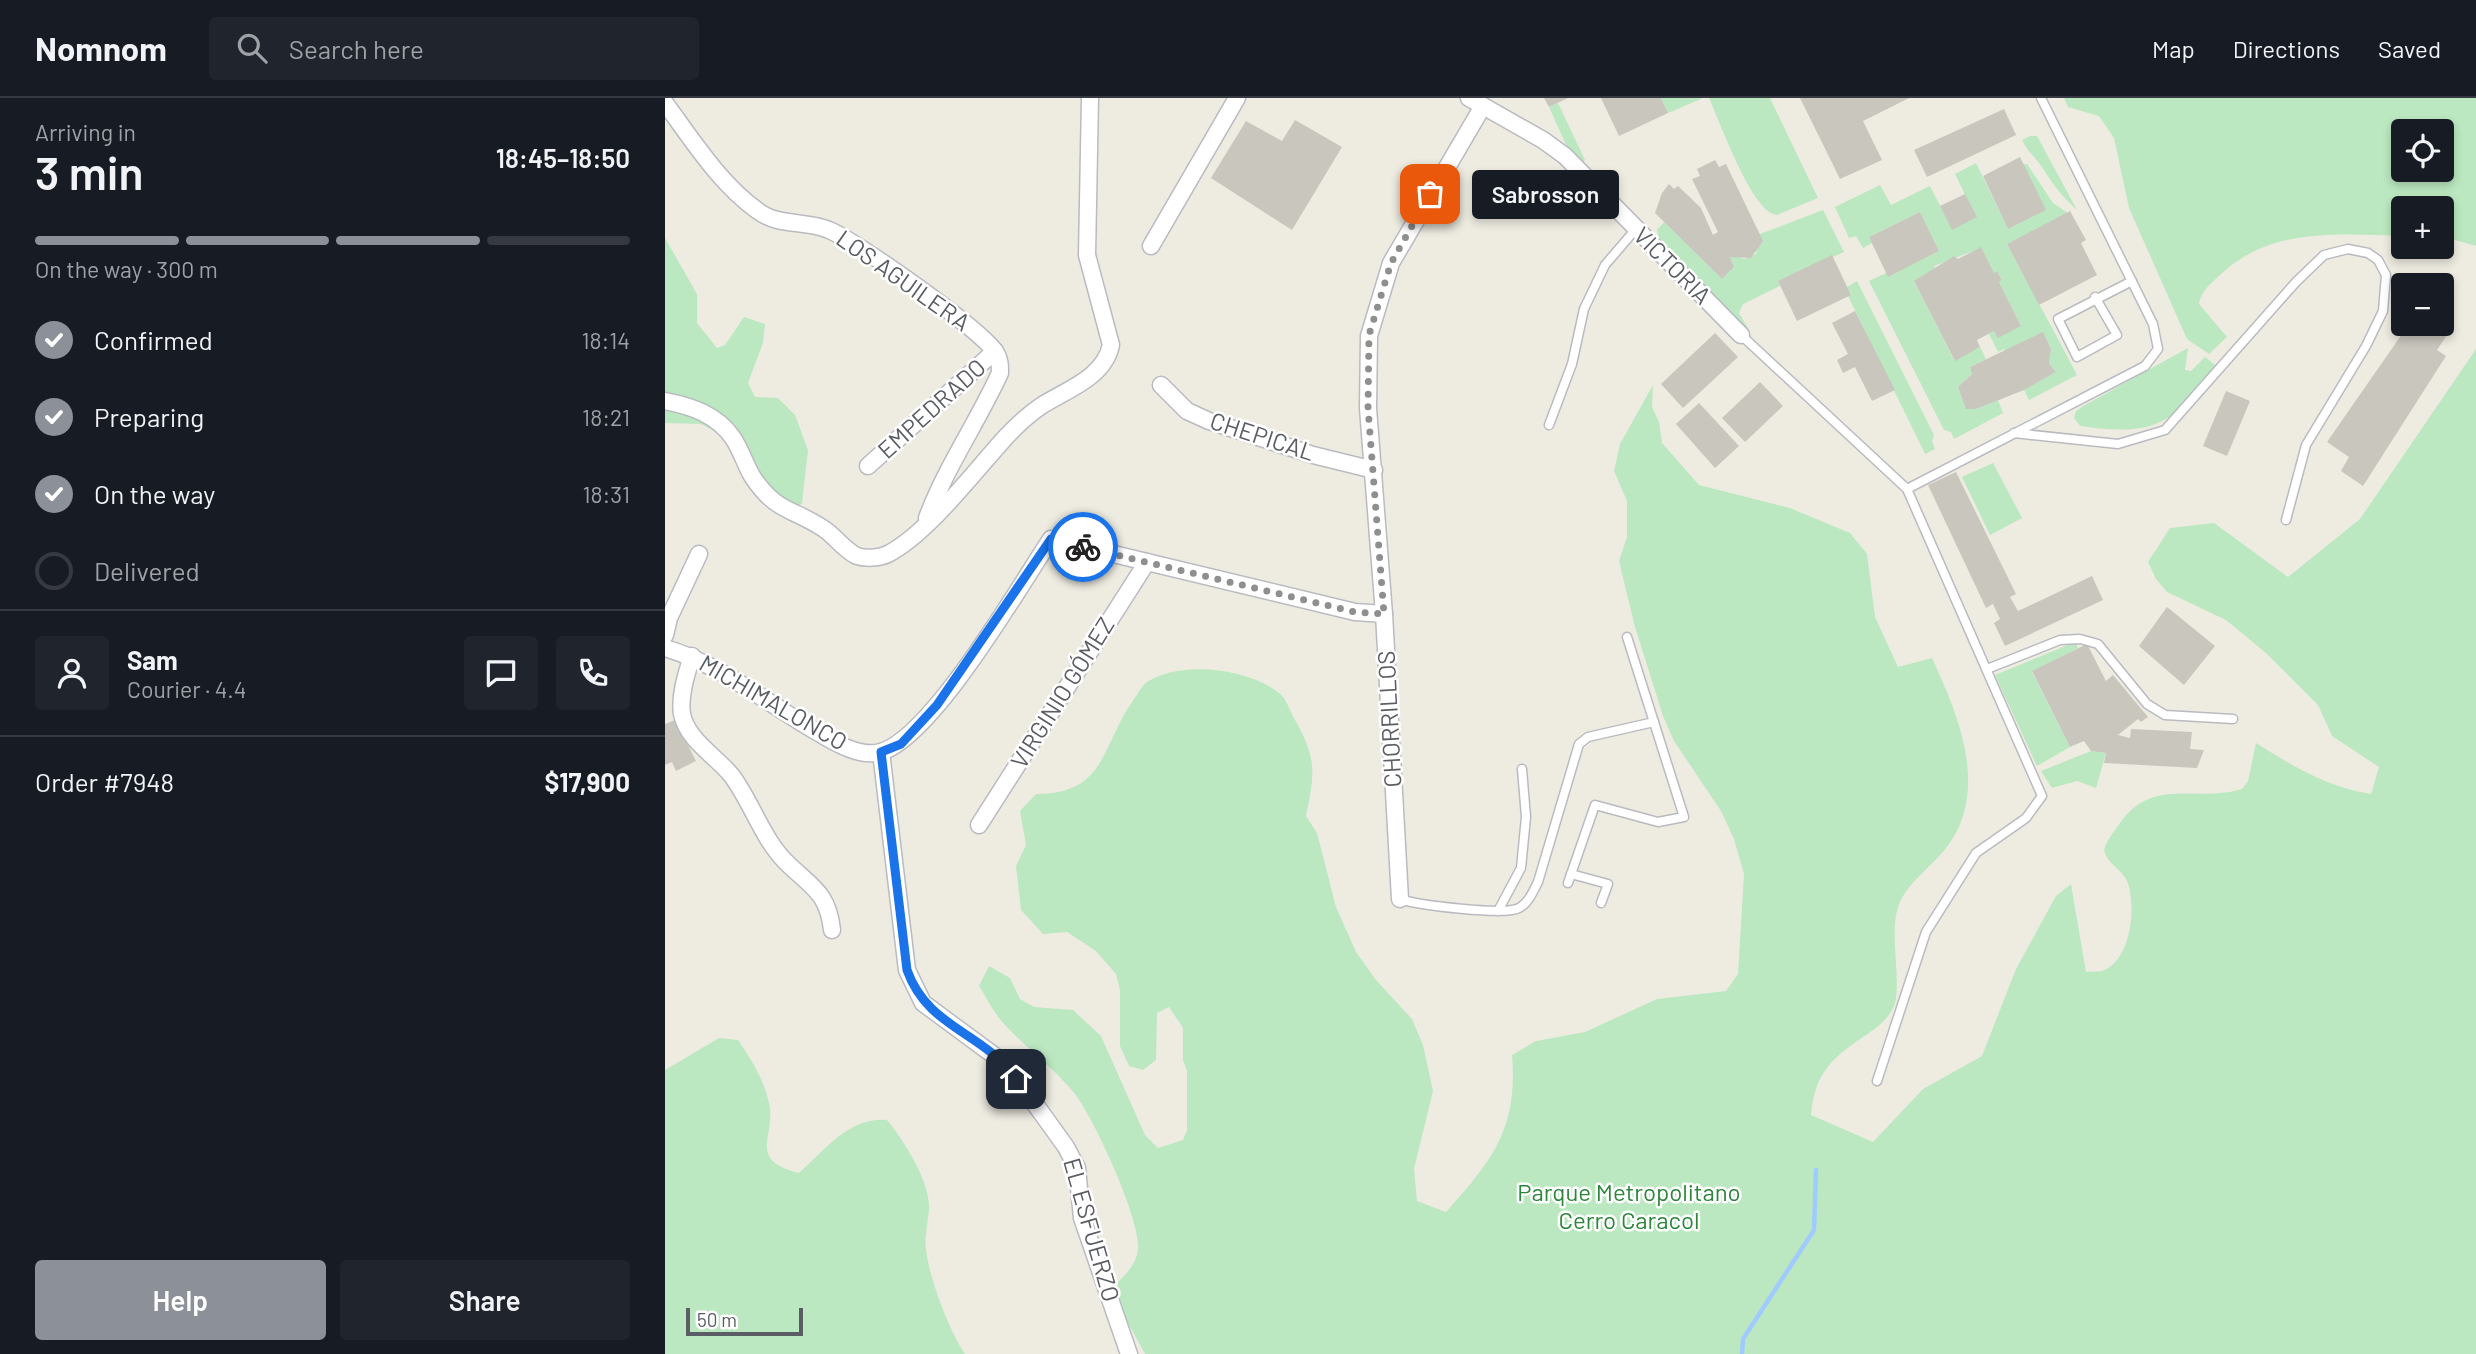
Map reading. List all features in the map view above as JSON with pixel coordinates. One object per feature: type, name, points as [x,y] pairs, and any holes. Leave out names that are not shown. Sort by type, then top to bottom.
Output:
[{"type":"street","points":[[665,401],[699,409],[716,420],[733,438],[751,475],[776,504],[825,530],[856,555],[871,558],[886,555],[925,524],[1016,426],[1039,407],[1086,380],[1108,356],[1111,345],[1087,255],[1090,98]]},
{"type":"street","points":[[1151,246],[1237,98]]},
{"type":"street","name":"VICTORIA","points":[[1476,102],[1543,140],[1565,156],[1741,335]]},
{"type":"street","name":"CHORRILLOS","points":[[1401,899],[1367,355],[1381,287],[1403,238],[1476,102]]},
{"type":"street","name":"LOS AGUILERA","points":[[665,103],[723,179],[762,214],[785,222],[808,223],[831,230],[901,276],[974,331],[995,351]]},
{"type":"street","points":[[925,524],[947,470],[964,446],[1000,373],[995,351]]},
{"type":"street","name":"EMPEDRADO","points":[[868,466],[995,351]]},
{"type":"street","name":"CHEPICAL","points":[[1161,385],[1187,411],[1209,421],[1313,455],[1374,470]]},
{"type":"street","points":[[881,752],[901,744],[937,705],[1051,539],[1355,612],[1384,614]]},
{"type":"street","points":[[665,635],[669,618],[699,554]]},
{"type":"street","name":"VIRGINIO GÓMEZ","points":[[979,825],[1147,562]]},
{"type":"street","name":"MICHIMALONCO","points":[[665,648],[692,656],[820,734],[862,752],[881,752]]},
{"type":"street","points":[[692,656],[686,673],[682,713],[687,727],[730,775],[781,856],[822,895],[829,905],[832,930]]},
{"type":"street","name":"EL ESFUERZO","points":[[881,752],[907,970],[913,988],[923,1003],[944,1021],[999,1057],[1066,1147],[1077,1168],[1082,1218],[1129,1354]]},
{"type":"lane","points":[[1907,489],[2151,361],[2158,349],[2156,331],[2041,98]]},
{"type":"lane","points":[[1549,425],[1572,364],[1584,309],[1605,265],[1635,230]]},
{"type":"lane","points":[[2014,433],[2118,444],[2165,430],[2296,282],[2324,255],[2348,249],[2368,253],[2378,260],[2386,275],[2383,311],[2366,346],[2306,445],[2286,520]]},
{"type":"lane","points":[[2095,297],[2117,335],[2077,357],[2058,319],[2095,297],[2132,281]]},
{"type":"lane","points":[[1741,335],[1907,489],[2042,796],[2026,818],[1976,853],[1926,932],[1877,1081]]},
{"type":"lane","points":[[1568,883],[1595,805],[1658,821],[1684,817],[1627,637]]},
{"type":"lane","points":[[1987,668],[2060,640],[2080,639],[2098,644],[2147,704],[2165,715],[2233,719]]},
{"type":"lane","points":[[1401,899],[1422,905],[1498,911],[1519,908],[1527,901],[1538,882],[1579,744],[1588,737],[1654,722]]},
{"type":"lane","points":[[1498,911],[1521,868],[1526,817],[1522,769]]},
{"type":"lane","points":[[1571,874],[1608,884],[1601,903]]},
{"type":"green space","points":[[1661,98],[1701,98],[1701,99],[1668,113]]},
{"type":"green space","points":[[1709,98],[1770,98],[1818,198],[1777,215],[1767,210],[1747,183]]},
{"type":"green space","points":[[2064,98],[2476,98],[2476,246],[2454,240],[2454,196],[2391,196],[2391,236],[2355,234],[2307,237],[2262,248],[2221,274],[2202,295],[2199,304],[2227,337],[2209,354],[2187,339],[2129,208],[2114,138],[2099,116],[2068,107]]},
{"type":"green space","points":[[1558,103],[1585,160],[1581,163],[1567,147],[1549,107]]},
{"type":"green space","points":[[2037,136],[2077,210],[2066,200],[2026,147],[2022,140]]},
{"type":"green space","points":[[1976,163],[2008,229],[2045,210],[2022,164],[2027,164],[2053,203],[2068,213],[2007,244],[2077,375],[2029,400],[2024,390],[2056,372],[2049,363],[2051,349],[2043,333],[2005,353],[2004,349],[1998,352],[1989,334],[1994,331],[1998,337],[2021,326],[1999,282],[2002,279],[1997,271],[1994,273],[1981,248],[1934,266],[1936,270],[1914,281],[1954,360],[1980,347],[1986,359],[1970,367],[1972,374],[1958,387],[1966,408],[1976,409],[1998,400],[2003,413],[1954,439],[1951,432],[1944,430],[1869,281],[1886,273],[1889,276],[1939,251],[1920,212],[1869,237],[1872,243],[1863,248],[1856,236],[1849,238],[1835,207],[1880,185],[1891,205],[1930,186],[1952,229],[1976,217],[1955,174]]},
{"type":"green space","points":[[1823,210],[1844,252],[1778,281],[1780,286],[1743,304],[1739,313],[1749,330],[1705,294],[1659,240],[1657,230],[1664,222],[1722,279],[1734,267],[1730,257],[1734,255],[1744,259],[1756,254],[1760,234]]},
{"type":"green space","points":[[665,238],[697,294],[697,323],[717,348],[725,345],[744,317],[765,324],[763,343],[748,383],[755,397],[778,398],[795,415],[808,450],[802,503],[787,520],[725,437],[701,424],[665,423]]},
{"type":"green space","points":[[1857,281],[1934,435],[1932,441],[1935,449],[1925,454],[1848,296],[1851,294],[1847,287]]},
{"type":"green space","points":[[2188,348],[2185,370],[2191,371],[2205,357],[2220,369],[2174,414],[2145,427],[2127,429],[2080,426],[2074,418],[2076,411],[2085,405]]},
{"type":"green space","name":"Parque Metropolitano Cerro Caracol","points":[[2476,349],[2476,1354],[1145,1354],[1120,1308],[1117,1283],[1134,1262],[1138,1247],[1131,1214],[1114,1168],[1075,1094],[1002,1022],[979,986],[989,966],[1010,978],[1020,999],[1034,1007],[1073,1010],[1101,1036],[1145,1135],[1158,1148],[1183,1140],[1187,1130],[1187,1071],[1183,1060],[1183,1028],[1169,1007],[1157,1013],[1156,1060],[1143,1070],[1129,1066],[1120,1046],[1120,990],[1116,974],[1096,951],[1067,932],[1043,934],[1021,910],[1016,866],[1026,845],[1020,811],[1036,794],[1059,792],[1077,786],[1090,776],[1099,764],[1123,716],[1147,682],[1178,671],[1214,670],[1266,684],[1286,701],[1311,756],[1312,777],[1306,816],[1317,833],[1336,907],[1356,952],[1376,980],[1412,1019],[1423,1045],[1433,1091],[1414,1169],[1417,1201],[1446,1212],[1477,1176],[1499,1141],[1511,1103],[1512,1055],[1536,1041],[1585,1032],[1657,999],[1726,991],[1738,974],[1744,874],[1734,839],[1721,811],[1674,741],[1663,716],[1635,627],[1619,561],[1627,537],[1627,501],[1614,471],[1620,444],[1653,385],[1652,407],[1659,422],[1662,443],[1699,485],[1790,508],[1850,533],[1867,554],[1875,617],[1898,667],[1932,658],[1959,727],[1968,775],[1967,799],[1961,822],[1949,844],[1900,901],[1895,922],[1897,986],[1894,1006],[1880,1025],[1828,1066],[1813,1100],[1811,1115],[1873,1142],[1923,1089],[1982,1056],[2016,969],[2056,896],[2071,884],[2086,972],[2102,971],[2120,956],[2129,932],[2130,892],[2125,877],[2104,851],[2111,836],[2133,809],[2161,795],[2225,793],[2242,789],[2248,781],[2256,743],[2325,781],[2371,794],[2379,767],[2332,736],[2318,705],[2266,653],[2226,620],[2167,592],[2156,579],[2148,562],[2170,528],[2214,523],[2288,577],[2360,519]]},
{"type":"green space","points":[[1993,463],[2022,518],[1990,535],[1962,477]]},
{"type":"green space","points":[[2075,642],[2078,648],[2032,672],[2070,747],[2037,766],[1995,675]]},
{"type":"green space","points":[[2091,751],[2106,753],[2096,788],[2077,781],[2052,788],[2041,771]]},
{"type":"green space","points":[[719,1038],[738,1040],[759,1075],[766,1091],[770,1112],[768,1153],[773,1161],[782,1167],[799,1173],[850,1129],[873,1120],[887,1120],[914,1160],[925,1184],[929,1206],[926,1249],[931,1274],[953,1332],[965,1354],[665,1354],[665,1070]]},
{"type":"building","points":[[1544,98],[1568,98],[1549,107]]},
{"type":"building","points":[[1601,98],[1661,98],[1668,113],[1619,136]]},
{"type":"building","points":[[1800,98],[1909,98],[1863,121],[1882,160],[1840,179]]},
{"type":"building","points":[[2004,109],[2016,135],[1927,177],[1914,150]]},
{"type":"building","points":[[1295,120],[1342,147],[1292,230],[1211,178],[1246,121],[1282,141]]},
{"type":"building","points":[[2020,157],[2046,210],[2008,229],[1983,176]]},
{"type":"building","points":[[1715,160],[1719,167],[1726,164],[1763,241],[1751,258],[1730,257],[1734,267],[1722,279],[1655,213],[1662,193],[1669,184],[1674,189],[1678,186],[1701,208],[1713,235],[1718,232],[1692,179],[1700,176],[1697,169]]},
{"type":"building","points":[[1965,194],[1977,217],[1952,230],[1940,206]]},
{"type":"building","points":[[2070,211],[2086,240],[2081,243],[2097,275],[2039,305],[2007,244]]},
{"type":"building","points":[[1920,212],[1939,251],[1888,277],[1869,237]]},
{"type":"building","points":[[1981,247],[1994,273],[1997,271],[2002,280],[1999,282],[2021,326],[1998,338],[1994,331],[1977,340],[1980,347],[1955,361],[1914,281],[1954,256],[1958,259]]},
{"type":"building","points":[[1832,255],[1851,295],[1797,321],[1778,281]]},
{"type":"building","points":[[1855,311],[1895,390],[1872,401],[1855,367],[1843,373],[1837,360],[1848,354],[1832,323]]},
{"type":"building","points":[[2043,332],[2051,349],[2049,363],[2056,372],[2024,390],[1976,409],[1966,409],[1958,387],[1972,374],[1970,367]]},
{"type":"building","points":[[1715,333],[1738,357],[1683,408],[1661,384]]},
{"type":"building","points":[[2401,336],[2446,336],[2437,350],[2446,356],[2363,486],[2341,471],[2349,457],[2327,442]]},
{"type":"building","points":[[1760,382],[1783,406],[1745,442],[1722,418]]},
{"type":"building","points":[[2226,391],[2250,401],[2227,456],[2203,446]]},
{"type":"building","points":[[1699,403],[1739,446],[1715,468],[1676,424]]},
{"type":"building","points":[[1956,472],[2016,594],[2010,597],[2018,611],[2092,576],[2103,600],[2005,646],[1994,623],[2000,619],[1993,604],[1986,608],[1928,485]]},
{"type":"building","points":[[2167,607],[2215,646],[2184,685],[2139,646]]},
{"type":"building","points":[[2087,644],[2106,681],[2113,675],[2148,717],[2141,722],[2138,719],[2118,735],[2130,738],[2131,729],[2192,732],[2190,749],[2204,750],[2197,768],[2104,763],[2106,753],[2091,751],[2084,741],[2070,747],[2032,671]]},
{"type":"building","points":[[675,720],[696,761],[676,771],[672,762],[665,765],[665,724]]},
{"type":"waterway","points":[[1742,1354],[1743,1339],[1814,1230],[1816,1170]]},
{"type":"way so far","points":[[1083,547],[1355,612],[1384,614],[1368,408],[1369,335],[1374,309],[1391,263],[1430,194]]},
{"type":"place","name":"Sabrosson","points":[[1430,194]]},
{"type":"route","points":[[1016,1079],[999,1057],[944,1021],[923,1003],[913,988],[907,970],[881,752],[901,744],[937,705],[1051,539],[1083,547]]}]
